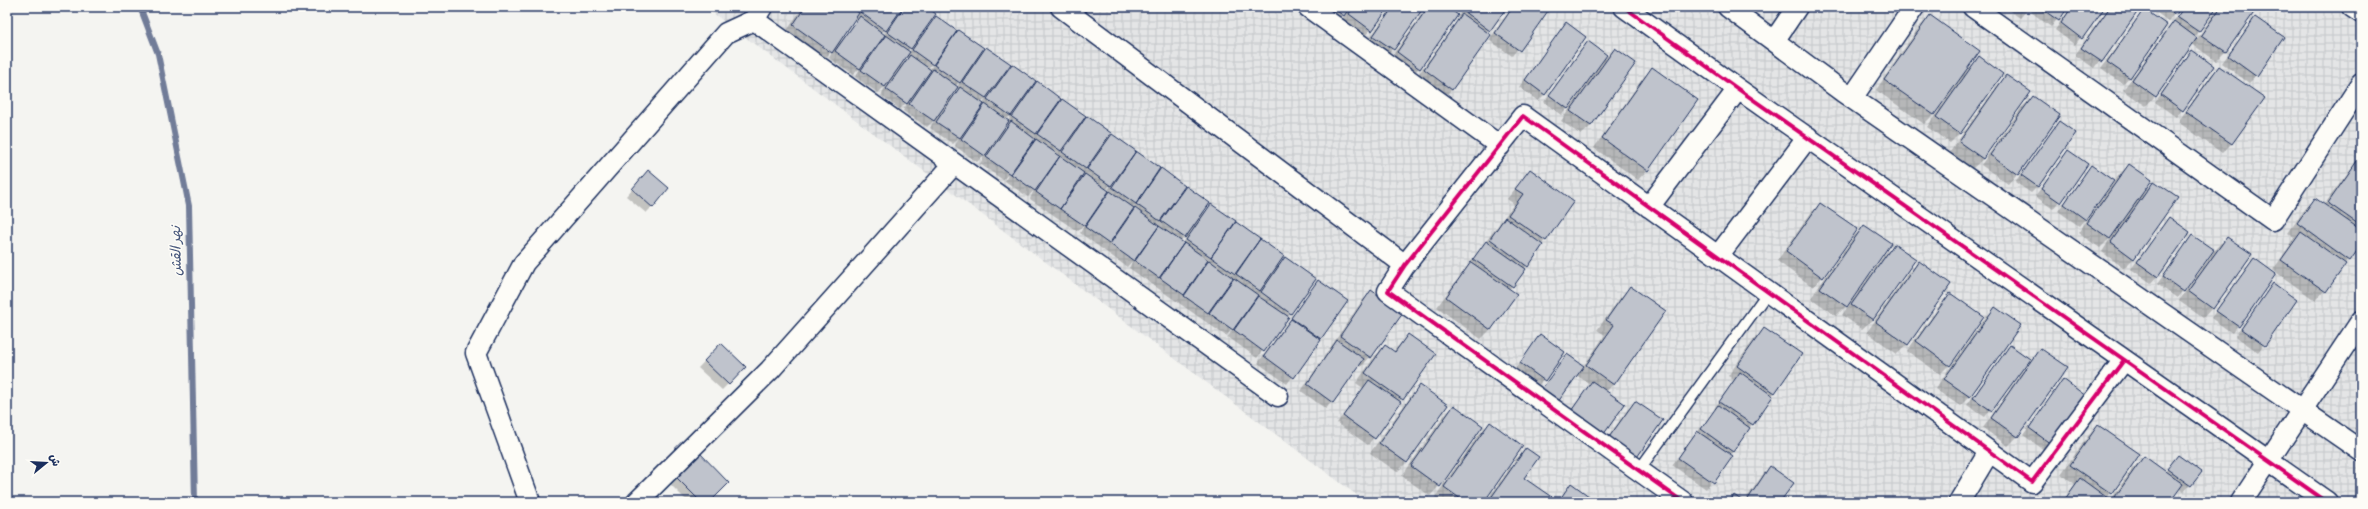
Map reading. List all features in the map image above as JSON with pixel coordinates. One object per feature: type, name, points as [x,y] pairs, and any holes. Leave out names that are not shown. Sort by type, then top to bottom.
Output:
[{"type":"street","points":[[1061,7],[1405,265]]},
{"type":"street","points":[[1308,7],[1500,146]]},
{"type":"street","points":[[1624,7],[1738,89],[2327,502]]},
{"type":"street","points":[[1728,7],[1852,98],[2361,451]]},
{"type":"street","points":[[1774,41],[1797,7]]},
{"type":"street","points":[[1852,98],[1914,7]]},
{"type":"street","points":[[1973,7],[2273,220],[2361,84]]},
{"type":"street","points":[[2352,7],[2361,13]]},
{"type":"street","points":[[530,502],[476,353],[524,263],[726,32],[758,14],[954,164],[1278,396]]},
{"type":"street","points":[[1649,207],[1738,89]]},
{"type":"street","points":[[1684,502],[1388,292],[1405,265],[1523,116],[2032,482],[2124,360]]},
{"type":"street","points":[[1718,256],[1808,137]]},
{"type":"street","points":[[637,502],[770,370],[954,164]]},
{"type":"street","points":[[2241,502],[2269,462],[2361,321]]},
{"type":"street","points":[[1959,502],[1990,452]]},
{"type":"lane","points":[[1639,470],[1768,292]]},
{"type":"shaded area","points":[[705,7],[2361,7],[2361,502],[1366,502]]},
{"type":"building","points":[[805,7],[851,7],[859,13],[832,53],[793,25]]},
{"type":"building","points":[[864,7],[903,7],[886,31],[860,12]]},
{"type":"building","points":[[904,7],[927,7],[936,14],[911,49],[887,32]]},
{"type":"building","points":[[1331,7],[1350,7],[1344,16]]},
{"type":"building","points":[[1353,7],[1389,7],[1372,31],[1349,14]]},
{"type":"building","points":[[1393,7],[1424,7],[1394,50],[1373,36]]},
{"type":"building","points":[[1428,7],[1447,7],[1458,15],[1420,69],[1397,52]]},
{"type":"building","points":[[1466,7],[1507,7],[1490,31],[1463,11]]},
{"type":"building","points":[[1513,7],[1550,8],[1520,51],[1495,33]]},
{"type":"building","points":[[2039,7],[2068,7],[2059,21]]},
{"type":"building","points":[[2072,7],[2105,7],[2082,39],[2061,23]]},
{"type":"building","points":[[2110,7],[2141,7],[2102,62],[2081,48]]},
{"type":"building","points":[[2164,7],[2181,7],[2176,15]]},
{"type":"building","points":[[2184,7],[2217,7],[2199,32],[2177,17]]},
{"type":"building","points":[[2221,7],[2258,7],[2226,52],[2201,35]]},
{"type":"building","points":[[2144,9],[2167,25],[2130,78],[2107,62]]},
{"type":"building","points":[[1462,14],[1491,35],[1452,90],[1424,69]]},
{"type":"building","points":[[1930,15],[1980,51],[1934,115],[1884,80]]},
{"type":"building","points":[[860,16],[885,35],[860,69],[835,51]]},
{"type":"building","points":[[936,16],[957,31],[933,65],[912,50]]},
{"type":"building","points":[[2255,17],[2284,37],[2257,77],[2228,56]]},
{"type":"building","points":[[2174,21],[2197,38],[2156,97],[2132,80]]},
{"type":"building","points":[[1566,22],[1586,37],[1545,95],[1525,80]]},
{"type":"building","points":[[958,30],[984,48],[960,83],[934,65]]},
{"type":"building","points":[[886,35],[910,52],[885,87],[861,70]]},
{"type":"building","points":[[1588,41],[1607,55],[1568,109],[1549,95]]},
{"type":"building","points":[[986,47],[1011,64],[986,98],[962,82]]},
{"type":"building","points":[[1615,48],[1636,63],[1591,126],[1570,111]]},
{"type":"building","points":[[2192,50],[2214,66],[2183,111],[2161,95]]},
{"type":"building","points":[[910,55],[931,70],[907,104],[886,89]]},
{"type":"building","points":[[1979,56],[2003,74],[1960,134],[1936,117]]},
{"type":"building","points":[[1012,64],[1036,81],[1011,116],[987,99]]},
{"type":"building","points":[[2219,66],[2265,98],[2232,144],[2186,112]]},
{"type":"building","points":[[1652,67],[1698,100],[1648,171],[1602,138]]},
{"type":"building","points":[[933,69],[958,87],[934,121],[909,104]]},
{"type":"building","points":[[2006,75],[2031,92],[1983,159],[1959,142]]},
{"type":"building","points":[[1037,81],[1061,99],[1036,134],[1012,117]]},
{"type":"building","points":[[960,87],[984,104],[960,138],[936,122]]},
{"type":"building","points":[[2033,96],[2060,115],[2018,175],[1990,155]]},
{"type":"building","points":[[1062,99],[1086,116],[1061,151],[1037,134]]},
{"type":"building","points":[[985,104],[1009,121],[985,156],[961,139]]},
{"type":"building","points":[[1087,116],[1111,133],[1086,169],[1062,152]]},
{"type":"building","points":[[1011,121],[1035,139],[1010,174],[986,157]]},
{"type":"building","points":[[2059,121],[2076,133],[2038,187],[2021,175]]},
{"type":"building","points":[[1112,134],[1136,151],[1111,186],[1087,169]]},
{"type":"building","points":[[1036,139],[1060,156],[1035,191],[1011,174]]},
{"type":"building","points":[[2068,150],[2088,164],[2061,203],[2041,189]]},
{"type":"building","points":[[1136,151],[1160,168],[1136,204],[1112,187]]},
{"type":"building","points":[[1060,156],[1084,173],[1060,209],[1036,192]]},
{"type":"building","points":[[2357,161],[2361,164],[2361,226],[2328,203]]},
{"type":"building","points":[[2129,164],[2152,180],[2110,239],[2087,223]]},
{"type":"building","points":[[2091,165],[2114,181],[2086,220],[2064,204]]},
{"type":"building","points":[[1161,168],[1185,186],[1160,221],[1136,204]]},
{"type":"building","points":[[1530,169],[1574,201],[1546,241],[1508,215],[1523,194],[1515,189]]},
{"type":"building","points":[[648,170],[669,188],[653,208],[632,189]]},
{"type":"building","points":[[1085,174],[1109,191],[1085,226],[1060,209]]},
{"type":"building","points":[[2154,181],[2178,197],[2134,259],[2111,242]]},
{"type":"building","points":[[1186,186],[1210,203],[1185,238],[1161,221]]},
{"type":"building","points":[[1110,191],[1134,208],[1109,244],[1085,227]]},
{"type":"building","points":[[2315,198],[2361,230],[2361,245],[2350,261],[2297,223]]},
{"type":"building","points":[[1820,203],[1858,229],[1823,278],[1786,251]]},
{"type":"building","points":[[1211,204],[1236,221],[1211,257],[1186,240]]},
{"type":"building","points":[[1135,208],[1159,226],[1134,261],[1110,244]]},
{"type":"building","points":[[1505,217],[1543,245],[1528,267],[1490,239]]},
{"type":"building","points":[[2169,217],[2190,232],[2158,277],[2137,262]]},
{"type":"building","points":[[1236,222],[1260,239],[1235,274],[1211,257]]},
{"type":"building","points":[[1864,225],[1891,243],[1847,307],[1820,288]]},
{"type":"building","points":[[1159,226],[1184,243],[1159,278],[1135,261]]},
{"type":"building","points":[[2301,232],[2346,264],[2326,292],[2281,260]]},
{"type":"building","points":[[2192,235],[2214,250],[2184,292],[2163,277]]},
{"type":"building","points":[[2227,237],[2252,254],[2213,309],[2188,291]]},
{"type":"building","points":[[1260,239],[1284,256],[1260,291],[1236,274]]},
{"type":"building","points":[[1486,241],[1526,269],[1513,287],[1473,259]]},
{"type":"building","points":[[1184,243],[1208,260],[1184,295],[1160,278]]},
{"type":"building","points":[[1894,244],[1916,259],[1873,320],[1851,305]]},
{"type":"building","points":[[1285,257],[1316,279],[1291,314],[1261,292]]},
{"type":"building","points":[[2254,258],[2276,274],[2239,327],[2216,311]]},
{"type":"building","points":[[1209,260],[1233,278],[1208,313],[1184,296]]},
{"type":"building","points":[[1919,261],[1951,284],[1908,345],[1876,322]]},
{"type":"building","points":[[1471,262],[1517,294],[1491,330],[1446,297]]},
{"type":"building","points":[[1234,278],[1258,295],[1233,330],[1209,313]]},
{"type":"building","points":[[1318,280],[1348,301],[1321,339],[1291,318]]},
{"type":"building","points":[[2273,283],[2297,300],[2265,346],[2241,329]]},
{"type":"building","points":[[1630,286],[1666,311],[1614,385],[1586,365],[1614,325],[1606,320]]},
{"type":"building","points":[[1371,290],[1403,313],[1371,358],[1340,336]]},
{"type":"building","points":[[1950,293],[1984,317],[1950,366],[1916,341]]},
{"type":"building","points":[[1258,296],[1289,317],[1264,352],[1234,330]]},
{"type":"building","points":[[1995,307],[2021,325],[1970,397],[1944,379]]},
{"type":"building","points":[[1291,319],[1321,340],[1294,378],[1264,356]]},
{"type":"building","points":[[1764,328],[1802,354],[1775,393],[1737,366]]},
{"type":"building","points":[[1408,334],[1436,354],[1403,400],[1365,373],[1385,345],[1395,352]]},
{"type":"building","points":[[1540,334],[1565,352],[1545,381],[1520,363]]},
{"type":"building","points":[[1337,340],[1364,359],[1333,403],[1307,384]]},
{"type":"building","points":[[721,343],[746,367],[729,385],[704,361]]},
{"type":"building","points":[[2010,345],[2030,359],[1992,411],[1973,398]]},
{"type":"building","points":[[2040,348],[2068,367],[2018,437],[1991,418]]},
{"type":"building","points":[[1567,354],[1584,366],[1555,406],[1538,394]]},
{"type":"building","points":[[1740,372],[1773,396],[1753,425],[1719,402]]},
{"type":"building","points":[[2063,379],[2086,396],[2051,444],[2029,428]]},
{"type":"building","points":[[1369,380],[1401,402],[1375,439],[1343,416]]},
{"type":"building","points":[[1592,381],[1625,404],[1601,438],[1569,414]]},
{"type":"building","points":[[1420,385],[1448,405],[1407,463],[1379,443]]},
{"type":"building","points":[[1635,401],[1663,420],[1635,460],[1607,440]]},
{"type":"building","points":[[1454,405],[1483,426],[1440,487],[1411,466]]},
{"type":"building","points":[[1718,405],[1750,428],[1733,452],[1701,429]]},
{"type":"building","points":[[1490,422],[1523,446],[1484,502],[1465,502],[1444,487]]},
{"type":"building","points":[[2098,425],[2140,454],[2112,494],[2070,465]]},
{"type":"building","points":[[1697,431],[1733,456],[1714,483],[1678,458]]},
{"type":"building","points":[[1526,448],[1539,457],[1524,478],[1553,498],[1550,502],[1488,502]]},
{"type":"building","points":[[696,449],[729,483],[710,502],[701,502],[672,473]]},
{"type":"building","points":[[2178,455],[2202,472],[2191,486],[2167,469]]},
{"type":"building","points":[[2144,456],[2183,484],[2170,502],[2122,502],[2115,497]]},
{"type":"building","points":[[1770,466],[1794,483],[1780,502],[1746,502]]},
{"type":"building","points":[[2080,478],[2113,502],[2063,502]]},
{"type":"building","points":[[1571,483],[1597,502],[1558,502]]},
{"type":"building","points":[[1734,495],[1744,502],[1729,502]]},
{"type":"waterway","name":"نهر القش","points":[[140,7],[158,54],[189,206],[195,502]]},
{"type":"cycle path","points":[[1624,7],[1738,89],[2327,502]]},
{"type":"cycle path","points":[[1683,502],[1388,291],[1405,265],[1523,116],[2032,482],[2124,360]]}]
